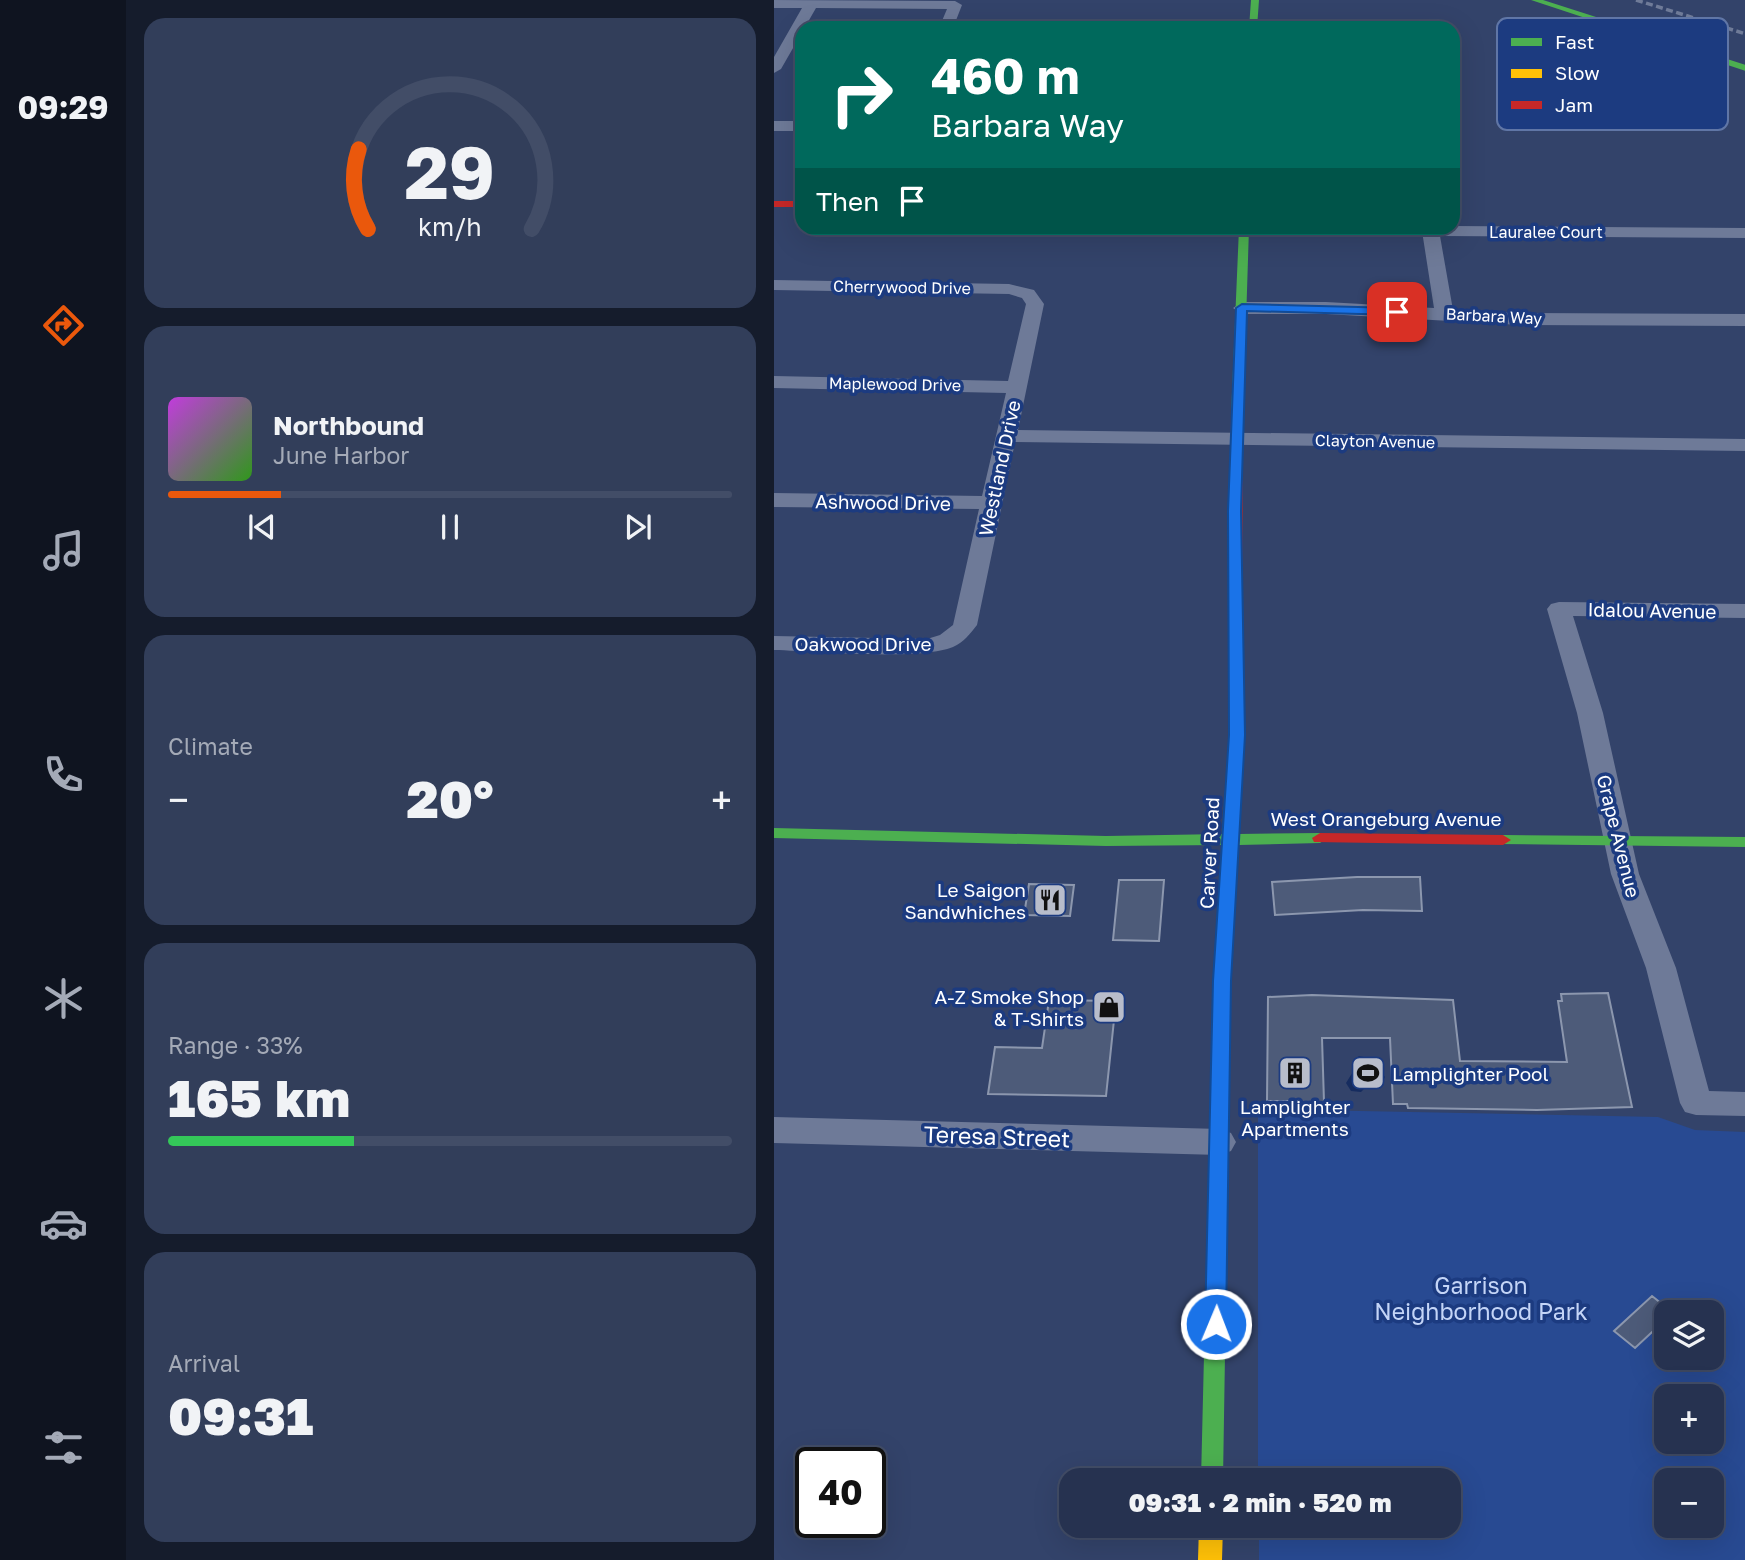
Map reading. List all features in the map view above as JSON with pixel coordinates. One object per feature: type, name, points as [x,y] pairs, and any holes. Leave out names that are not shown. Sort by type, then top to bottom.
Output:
[{"type":"street","points":[[1254,21],[1255,0]]},
{"type":"street","points":[[1535,0],[1590,18]]},
{"type":"street","points":[[1571,0],[1629,18]]},
{"type":"street","points":[[774,4],[812,2],[955,5],[949,21]]},
{"type":"street","points":[[801,21],[812,2]]},
{"type":"street","points":[[776,63],[795,31]]},
{"type":"street","points":[[1728,49],[1745,55]]},
{"type":"street","points":[[1728,63],[1745,68]]},
{"type":"street","points":[[774,126],[795,126]]},
{"type":"street","points":[[774,204],[795,204]]},
{"type":"street","name":"Lauralee Court","points":[[1460,231],[1745,233]]},
{"type":"street","name":"Carver Road","points":[[1212,1468],[1222,981],[1237,735],[1237,440],[1244,235]]},
{"type":"street","name":"Lauralee Court","points":[[1432,235],[1444,314]]},
{"type":"street","name":"Cherrywood Drive","points":[[774,285],[1009,289],[1028,294]]},
{"type":"street","name":"Westland Drive","points":[[950,640],[965,625],[1035,303],[1028,294]]},
{"type":"street","name":"Barbara Way","points":[[1242,308],[1326,308],[1521,319],[1745,320]]},
{"type":"street","name":"Maplewood Drive","points":[[774,382],[1017,387]]},
{"type":"street","name":"Clayton Avenue","points":[[1005,436],[1745,445]]},
{"type":"street","name":"Ashwood Drive","points":[[774,500],[991,503]]},
{"type":"street","name":"Idalou Avenue","points":[[1559,609],[1745,611]]},
{"type":"street","name":"Grape Avenue","points":[[1559,609],[1590,713],[1626,877],[1661,968],[1696,1103]]},
{"type":"street","name":"Oakwood Drive","points":[[774,643],[927,646],[950,640]]},
{"type":"street","name":"West Orangeburg Avenue","points":[[774,833],[1106,841],[1231,839],[1745,842]]},
{"type":"street","points":[[1696,1103],[1745,1104]]},
{"type":"street","name":"Teresa Street","points":[[774,1130],[1220,1142]]},
{"type":"street","points":[[1210,1560],[1211,1538]]},
{"type":"green space","name":"Garrison Neighborhood Park","points":[[1258,1109],[1658,1117],[1695,1130],[1745,1132],[1745,1560],[1259,1560],[1259,1538],[1461,1538],[1461,1468],[1258,1468]]},
{"type":"shaded area","name":"Lamplighter Pool","points":[[1359,1056],[1373,1059],[1385,1077],[1383,1081],[1369,1084],[1361,1092],[1351,1091],[1346,1083],[1354,1070],[1353,1061]]},
{"type":"building","points":[[1357,877],[1420,877],[1422,911],[1363,910],[1275,915],[1272,882]]},
{"type":"building","points":[[1119,880],[1164,880],[1159,941],[1113,940]]},
{"type":"building","name":"Le Saigon Sandwhiches","points":[[1029,884],[1074,885],[1070,916],[1024,915]]},
{"type":"building","points":[[1608,993],[1632,1107],[1537,1110],[1408,1108],[1407,1104],[1393,1104],[1390,1038],[1322,1038],[1324,1102],[1299,1105],[1297,1101],[1267,1101],[1268,997],[1312,995],[1453,1000],[1460,1061],[1567,1062],[1558,1001],[1562,1001],[1561,994]]},
{"type":"building","points":[[1049,1000],[1116,1001],[1106,1096],[988,1094],[995,1047],[1042,1048]]},
{"type":"building","points":[[1652,1296],[1657,1300],[1654,1300],[1654,1330],[1635,1348],[1614,1331]]},
{"type":"railway","points":[[1636,0],[1694,18]]},
{"type":"railway","points":[[1728,28],[1746,34]]},
{"type":"traffic: fast","points":[[1254,21],[1255,0]]},
{"type":"traffic: fast","points":[[1535,0],[1591,18]]},
{"type":"traffic: fast","points":[[1728,62],[1746,68]]},
{"type":"traffic: fast","points":[[1237,416],[1244,235]]},
{"type":"traffic: fast","points":[[1212,1468],[1222,981],[1237,735],[1235,613]]},
{"type":"traffic: fast","points":[[774,833],[1106,841],[1320,838]]},
{"type":"traffic: fast","points":[[1503,840],[1746,842]]},
{"type":"traffic: slow","points":[[1210,1560],[1211,1538]]},
{"type":"traffic: jam","points":[[774,204],[795,204]]},
{"type":"traffic: jam","points":[[1235,613],[1237,416]]},
{"type":"traffic: jam","points":[[1320,838],[1503,840]]},
{"type":"place","name":"Le Saigon Sandwhiches","points":[[1050,900]]},
{"type":"place","name":"A-Z Smoke Shop & T-Shirts","points":[[1109,1007]]},
{"type":"place","name":"Lamplighter Apartments","points":[[1295,1073]]},
{"type":"place","name":"Lamplighter Pool","points":[[1368,1073]]},
{"type":"route","points":[[1216,1324],[1222,981],[1229,905],[1237,735],[1234,511],[1242,308],[1326,308],[1397,312]]}]
